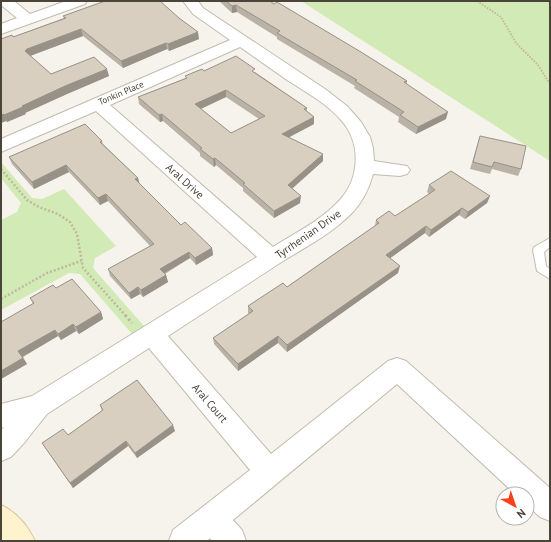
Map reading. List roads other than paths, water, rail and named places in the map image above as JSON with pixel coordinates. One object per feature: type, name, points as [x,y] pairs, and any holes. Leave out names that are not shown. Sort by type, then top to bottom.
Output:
[{"type":"street","points":[[5,1],[28,20]]},
{"type":"street","points":[[1,29],[80,1]]},
{"type":"street","name":"Tyrrhenian Drive","points":[[1,448],[15,434],[38,406],[142,330],[272,258],[310,234],[342,210],[349,203],[359,188],[366,167],[366,154],[361,136],[348,117],[327,99],[198,11],[190,1]]},
{"type":"street","name":"Tonkin Place","points":[[1,146],[241,41]]},
{"type":"street","name":"Aral Drive","points":[[98,103],[272,258]]},
{"type":"street","points":[[366,167],[400,170]]},
{"type":"street","name":"Aral Court","points":[[142,330],[269,472]]},
{"type":"street","points":[[184,541],[397,369],[550,507]]},
{"type":"street","name":"Tyrrhenian Drive","points":[[1,416],[38,406]]},
{"type":"street","points":[[213,518],[231,541]]},
{"type":"street","points":[[1,520],[20,541]]},
{"type":"lane","points":[[550,242],[538,250],[541,268],[550,275]]}]
